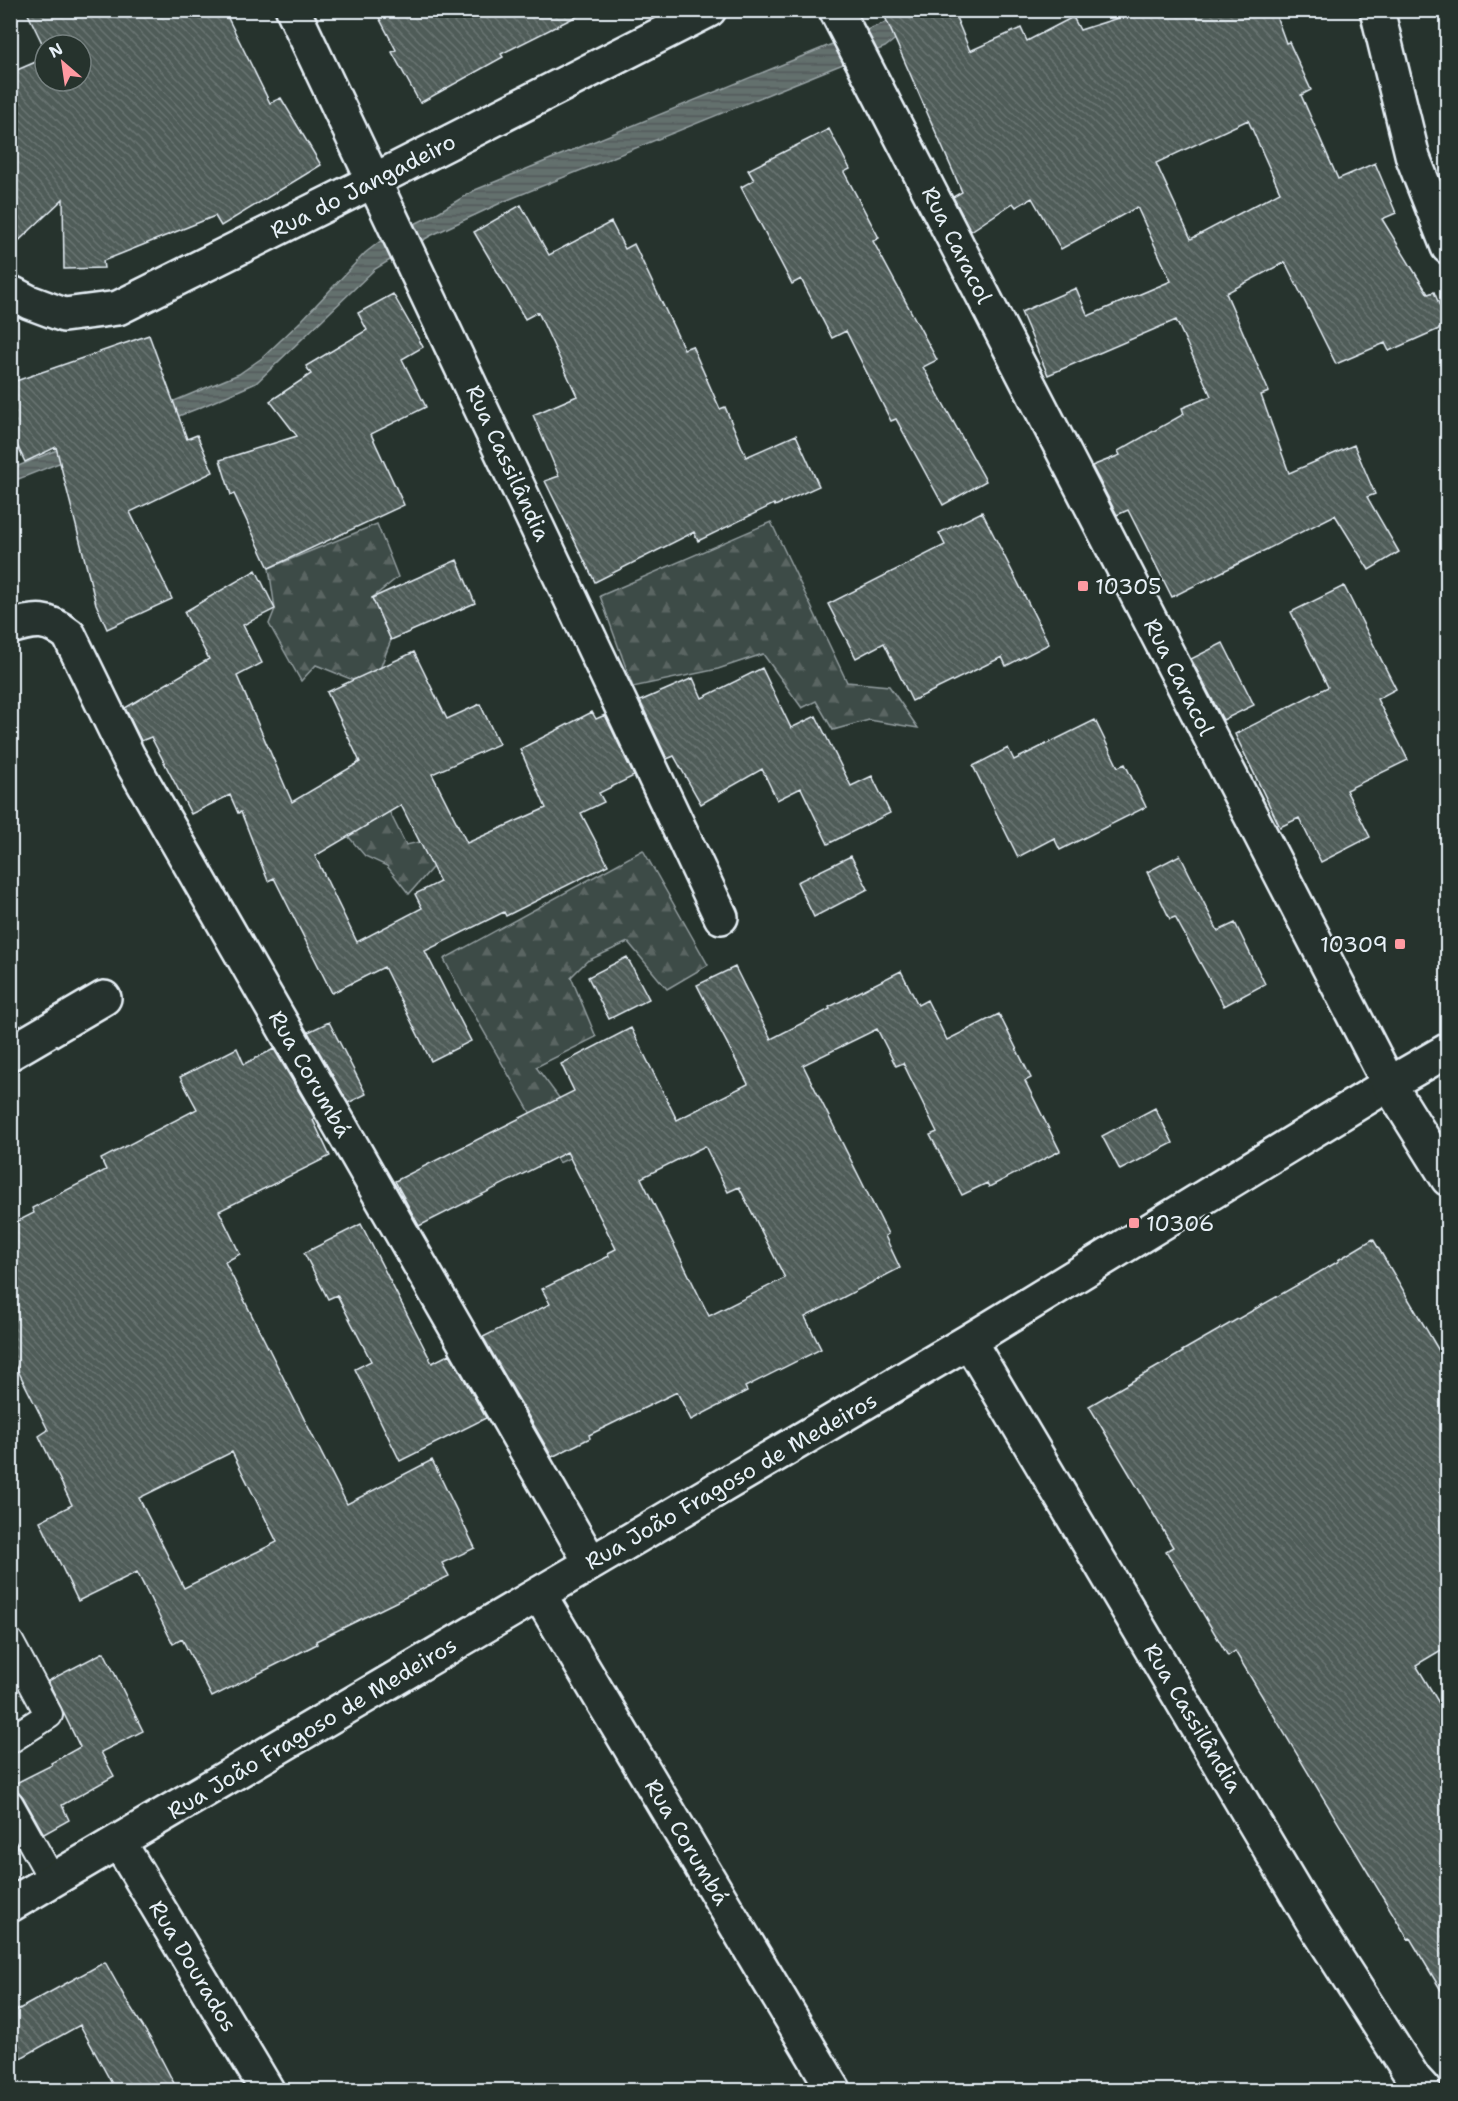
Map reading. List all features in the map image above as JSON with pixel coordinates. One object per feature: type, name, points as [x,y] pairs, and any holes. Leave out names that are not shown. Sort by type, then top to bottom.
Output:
[{"type":"street","name":"Rua Cassilândia","points":[[293,10],[721,917]]},
{"type":"street","name":"Rua do Jangadeiro","points":[[10,292],[64,315],[118,308],[379,194],[709,10]]},
{"type":"street","points":[[1377,10],[1413,158],[1448,247]]},
{"type":"street","name":"Rua Caracol","points":[[841,20],[1389,1084],[1448,1179]]},
{"type":"street","name":"Rua Corumbá","points":[[10,627],[32,620],[55,624],[69,635],[128,756],[591,1563]]},
{"type":"street","points":[[10,1053],[104,998]]},
{"type":"street","name":"Rua João Fragoso de Medeiros","points":[[10,1905],[969,1341],[1448,1050]]},
{"type":"street","name":"Rua Cassilândia","points":[[969,1341],[1312,1920],[1424,2091]]},
{"type":"street","name":"Rua Corumbá","points":[[539,1594],[834,2091]]},
{"type":"street","points":[[10,1642],[49,1715],[10,1740]]},
{"type":"street","points":[[10,1804],[53,1881]]},
{"type":"street","name":"Rua Dourados","points":[[119,1842],[267,2091]]},
{"type":"green space","points":[[771,522],[847,682],[889,686],[918,728],[869,720],[833,730],[816,701],[802,708],[763,654],[718,669],[633,687],[600,596]]},
{"type":"green space","points":[[377,524],[398,577],[372,598],[391,640],[378,674],[353,680],[316,665],[301,681],[269,624],[275,609],[269,568]]},
{"type":"green space","points":[[358,761],[387,761],[378,789],[406,845],[429,840],[438,861],[409,894],[387,866],[365,856],[348,836],[354,813]]},
{"type":"green space","points":[[643,850],[708,965],[667,989],[628,942],[587,961],[571,977],[596,1037],[536,1067],[595,1146],[559,1163],[444,959]]},
{"type":"shaded area","points":[[913,11],[931,11],[885,47],[505,201],[430,236],[375,269],[256,383],[199,408],[11,482],[11,469],[239,374],[262,358],[301,321],[365,253],[382,240],[435,214],[475,190]]},
{"type":"building","points":[[26,10],[224,10],[270,103],[281,98],[321,165],[221,226],[215,216],[103,261],[104,268],[64,269],[63,199],[10,249],[10,73],[33,63],[33,93],[93,93],[93,33],[37,33]]},
{"type":"building","points":[[375,10],[589,10],[501,54],[503,57],[420,103],[392,52],[396,50]]},
{"type":"building","points":[[882,10],[953,10],[970,51],[1021,28],[1027,41],[1073,17],[1080,30],[1143,10],[1274,10],[1286,43],[1289,42],[1311,90],[1301,95],[1338,179],[1375,163],[1396,213],[1382,219],[1428,294],[1434,292],[1448,325],[1389,351],[1385,343],[1336,364],[1285,262],[1226,293],[1269,392],[1261,395],[1289,473],[1354,445],[1375,494],[1367,497],[1399,552],[1369,570],[1335,515],[1172,597],[1128,510],[1117,515],[1092,466],[1120,455],[1118,451],[1184,414],[1182,408],[1211,396],[1176,320],[1048,375],[1021,312],[1076,288],[1088,316],[1171,281],[1137,207],[1061,249],[1032,198],[1016,207],[1013,203],[971,231],[953,197],[962,192]],"holes":[[[1248,120],[1280,192],[1191,239],[1156,163]]]},
{"type":"building","points":[[829,129],[850,169],[844,172],[879,238],[873,241],[937,360],[923,367],[986,481],[943,505],[896,419],[891,421],[846,331],[832,338],[801,279],[792,284],[741,187],[754,180],[748,170]]},
{"type":"building","points":[[521,205],[549,255],[611,222],[625,249],[634,244],[684,349],[692,346],[720,409],[725,407],[746,457],[796,435],[819,486],[775,506],[774,504],[698,541],[694,532],[595,582],[545,481],[559,476],[533,415],[577,396],[538,312],[525,319],[474,232]]},
{"type":"building","points":[[393,294],[423,347],[402,359],[426,407],[371,434],[404,505],[269,568],[234,494],[231,495],[220,460],[297,436],[270,401],[311,374],[306,366],[367,330],[358,313]]},
{"type":"building","points":[[149,335],[187,439],[197,435],[213,472],[130,512],[172,599],[107,629],[96,604],[56,447],[25,462],[10,430],[10,383]]},
{"type":"building","points":[[982,512],[1049,644],[1006,666],[1002,657],[912,701],[884,643],[856,658],[828,604],[945,545],[939,533]]},
{"type":"building","points":[[457,560],[475,603],[391,640],[372,598]]},
{"type":"building","points":[[256,570],[275,609],[243,625],[262,663],[237,676],[292,802],[360,762],[327,692],[414,652],[447,719],[480,704],[499,744],[432,774],[467,843],[546,808],[520,749],[592,712],[596,719],[605,715],[634,776],[599,793],[604,802],[581,813],[608,865],[506,916],[504,912],[425,951],[471,1041],[431,1061],[384,967],[332,993],[274,878],[268,881],[241,812],[238,813],[230,795],[191,814],[151,737],[141,741],[125,708],[209,659],[184,612]],"holes":[[[401,805],[440,882],[415,894],[422,908],[357,942],[315,856]]]},
{"type":"building","points":[[1344,586],[1396,689],[1377,699],[1408,760],[1346,790],[1370,837],[1321,862],[1299,818],[1280,827],[1235,734],[1328,687],[1291,612]]},
{"type":"building","points":[[1223,643],[1254,705],[1223,720],[1191,659]]},
{"type":"building","points":[[762,668],[791,728],[816,716],[851,786],[872,776],[890,813],[828,844],[801,788],[777,800],[762,769],[701,804],[674,756],[667,759],[640,701],[693,678],[702,698]]},
{"type":"building","points":[[1095,720],[1118,767],[1125,764],[1146,807],[1060,850],[1054,838],[1018,857],[973,766],[1008,748],[1014,760]]},
{"type":"building","points":[[1180,855],[1218,931],[1235,923],[1265,984],[1224,1006],[1175,917],[1170,919],[1147,872]]},
{"type":"building","points":[[851,856],[868,889],[814,917],[797,882]]},
{"type":"building","points":[[627,957],[649,999],[609,1019],[588,977]]},
{"type":"building","points":[[735,967],[771,1039],[901,971],[918,1005],[927,1000],[947,1040],[999,1014],[1031,1078],[1025,1081],[1060,1151],[989,1187],[987,1183],[962,1195],[930,1135],[937,1132],[903,1063],[896,1066],[877,1029],[803,1065],[888,1234],[885,1236],[900,1268],[805,1317],[821,1349],[745,1387],[747,1391],[691,1420],[677,1392],[589,1435],[590,1438],[552,1457],[483,1337],[550,1304],[542,1289],[609,1256],[608,1253],[616,1249],[567,1152],[419,1226],[395,1181],[574,1091],[561,1064],[631,1028],[677,1120],[748,1084],[697,985]],"holes":[[[705,1146],[728,1192],[739,1187],[785,1278],[709,1316],[641,1178]]]},
{"type":"building","points":[[329,1022],[366,1094],[348,1103],[308,1032]]},
{"type":"building","points":[[237,1048],[244,1064],[274,1049],[315,1119],[313,1120],[330,1156],[219,1211],[240,1254],[225,1262],[347,1504],[432,1460],[475,1548],[442,1563],[449,1576],[316,1641],[317,1644],[212,1697],[182,1639],[173,1644],[137,1572],[78,1601],[40,1521],[72,1505],[39,1436],[48,1430],[10,1355],[10,1225],[34,1213],[32,1208],[106,1170],[101,1159],[197,1109],[180,1077]],"holes":[[[232,1452],[277,1542],[184,1588],[139,1498]]]},
{"type":"building","points":[[1155,1108],[1173,1143],[1120,1170],[1102,1136]]},
{"type":"building","points":[[361,1224],[432,1363],[450,1354],[486,1418],[400,1461],[355,1369],[371,1361],[337,1295],[328,1299],[304,1253]]},
{"type":"building","points":[[1373,1239],[1448,1366],[1448,1646],[1416,1665],[1448,1718],[1448,2002],[1235,1651],[1228,1656],[1166,1551],[1173,1547],[1089,1406]]},
{"type":"building","points":[[104,1652],[143,1731],[101,1752],[114,1776],[62,1805],[69,1820],[44,1834],[23,1797],[18,1791],[10,1789],[10,1786],[52,1765],[51,1763],[80,1747],[48,1681]]},
{"type":"building","points":[[105,1962],[152,2041],[178,2091],[116,2091],[80,2025],[10,2064],[10,2014]]},
{"type":"place","name":"10305","points":[[1083,586]]},
{"type":"place","name":"10309","points":[[1400,944]]},
{"type":"place","name":"10306","points":[[1134,1223]]}]
